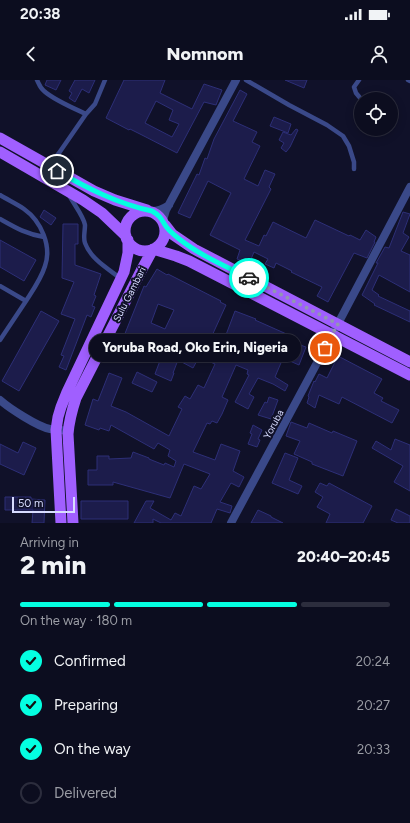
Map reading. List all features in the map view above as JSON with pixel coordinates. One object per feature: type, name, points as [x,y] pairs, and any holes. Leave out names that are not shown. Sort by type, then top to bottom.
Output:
[{"type":"main road","points":[[0,138],[94,191],[115,200],[150,211],[160,217],[172,234],[194,249],[410,362]]},
{"type":"main road","points":[[0,152],[83,200],[102,213],[127,238],[134,248],[148,251],[161,244],[164,240],[166,230],[164,223]]},
{"type":"main road","points":[[61,523],[56,430],[58,417],[67,392],[121,279],[128,260],[126,226],[130,217],[138,212],[150,211]]},
{"type":"main road","points":[[153,249],[189,261],[410,375]]},
{"type":"main road","name":"Sulu Gambari","points":[[73,523],[69,430],[72,409],[76,398],[153,249]]},
{"type":"street","points":[[164,223],[164,217],[169,204],[236,80]]},
{"type":"street","name":"Yoruba","points":[[231,523],[410,187]]},
{"type":"street","points":[[150,211],[163,209],[169,204]]},
{"type":"street","points":[[0,400],[40,426],[48,429],[69,430]]},
{"type":"lane","points":[[37,80],[44,91],[60,102],[86,114]]},
{"type":"lane","points":[[40,175],[59,153],[86,114],[95,104],[104,80]]},
{"type":"lane","points":[[246,80],[327,125],[343,136],[349,146],[354,162],[354,169]]},
{"type":"lane","points":[[356,92],[354,86],[359,80]]},
{"type":"lane","points":[[64,189],[83,217],[85,225],[84,242],[91,254],[121,279]]},
{"type":"lane","points":[[0,195],[24,209],[37,221],[44,237],[47,253],[45,265],[40,278],[0,340]]},
{"type":"lane","points":[[0,219],[21,231],[44,237]]},
{"type":"lane","points":[[0,286],[26,301]]},
{"type":"building","points":[[47,80],[61,80],[56,90],[45,85]]},
{"type":"building","points":[[75,80],[95,80],[89,93],[82,89],[75,102],[69,98],[72,93],[69,91]]},
{"type":"building","points":[[124,80],[165,80],[160,93],[192,109],[204,84],[222,90],[216,105],[204,102],[177,153],[106,118]],"holes":[[[156,101],[173,110],[169,120],[179,124],[172,137],[145,123]]]},
{"type":"building","points":[[285,80],[307,80],[304,88]]},
{"type":"building","points":[[240,90],[247,94],[233,121],[257,132],[252,142],[260,146],[244,179],[258,186],[265,170],[275,174],[269,187],[271,189],[245,240],[259,246],[264,235],[266,236],[273,222],[306,238],[315,220],[360,240],[366,230],[376,237],[367,258],[354,253],[328,302],[317,296],[322,287],[276,263],[274,268],[265,264],[268,259],[254,252],[249,264],[237,259],[240,250],[210,235],[231,193],[208,181],[190,218],[178,213],[197,174],[199,175],[205,158],[207,159],[214,139]]},
{"type":"building","points":[[274,117],[291,124],[288,133],[270,126]]},
{"type":"building","points":[[296,129],[298,130],[286,152],[281,148],[284,143],[279,140],[283,132],[291,135]]},
{"type":"building","points":[[44,210],[56,218],[51,225],[40,217]]},
{"type":"building","points":[[403,212],[410,214],[403,233],[409,237],[401,251],[410,255],[410,292],[379,275],[372,290],[379,295],[378,296],[410,311],[410,322],[374,305],[375,304],[362,295],[378,263],[376,263],[385,247],[389,248]]},
{"type":"building","points":[[63,224],[78,224],[78,244],[75,244],[75,265],[101,274],[92,306],[95,307],[91,317],[87,315],[66,370],[59,367],[64,356],[61,355],[75,319],[61,314],[74,282],[62,278]]},
{"type":"building","points":[[0,240],[36,260],[24,281],[0,267]]},
{"type":"building","points":[[157,269],[221,301],[220,302],[226,305],[205,351],[218,356],[235,311],[256,319],[255,320],[291,336],[289,341],[306,347],[299,365],[283,358],[275,377],[288,385],[285,391],[258,378],[249,394],[254,397],[248,409],[235,402],[249,375],[247,374],[248,370],[236,365],[222,397],[228,400],[222,414],[217,423],[212,421],[210,424],[207,423],[193,452],[215,460],[221,444],[240,451],[233,471],[244,477],[239,487],[231,483],[220,502],[232,506],[230,513],[217,509],[211,523],[161,523],[153,519],[153,523],[134,523],[146,501],[154,501],[150,508],[171,520],[175,513],[181,516],[194,486],[201,489],[210,474],[184,464],[170,498],[113,482],[113,485],[88,485],[88,470],[97,470],[97,456],[109,456],[109,459],[131,458],[133,452],[164,465],[165,463],[174,467],[176,461],[168,456],[170,450],[158,443],[154,449],[111,425],[109,431],[100,428],[99,430],[85,425],[93,399],[98,401],[109,373],[122,378],[111,406],[126,412],[169,436],[182,409],[178,407],[185,396],[190,399],[198,385],[204,388],[215,364],[199,357],[193,368],[178,360],[171,381],[155,374],[161,358],[158,357],[161,350],[137,342],[134,351],[120,346],[144,286],[146,287]],"holes":[[[158,304],[174,310],[165,329],[151,323]],[[251,339],[268,346],[262,361],[245,355]]]},
{"type":"building","points":[[41,311],[59,321],[19,391],[2,381]]},
{"type":"building","points":[[338,356],[382,379],[374,393],[383,398],[381,401],[399,410],[392,423],[342,397],[339,404],[319,395],[315,408],[307,403],[314,381],[315,382],[319,374],[327,378]]},
{"type":"building","points":[[137,372],[157,382],[152,392],[132,383]]},
{"type":"building","points":[[269,397],[278,400],[271,419],[258,415],[265,402],[267,403]]},
{"type":"building","points":[[291,422],[307,428],[309,423],[332,433],[333,431],[357,441],[343,476],[312,464],[312,462],[294,454],[300,441],[286,436]]},
{"type":"building","points":[[253,425],[262,430],[258,439],[260,440],[257,447],[248,444],[252,434],[250,433]]},
{"type":"building","points":[[395,439],[410,445],[410,491],[394,482],[403,466],[372,448],[376,441],[391,450]]},
{"type":"building","points":[[23,442],[36,448],[24,475],[0,464],[0,444],[18,453]]},
{"type":"building","points":[[285,453],[298,458],[289,480],[302,486],[298,494],[272,483]]},
{"type":"building","points":[[320,483],[327,486],[329,483],[372,506],[363,523],[326,523],[330,514],[317,507],[323,497],[315,492]]},
{"type":"building","points":[[5,497],[31,497],[31,499],[45,500],[44,523],[32,523],[33,510],[5,510]]},
{"type":"building","points":[[81,501],[128,501],[128,519],[81,519]]},
{"type":"building","points":[[396,509],[410,516],[410,523],[398,523],[391,520]]},
{"type":"building","points":[[258,510],[271,516],[283,523],[251,523]]},
{"type":"way so far","points":[[249,278],[338,324],[325,348]]},
{"type":"place","name":"Yoruba Road, Oko Erin, Nigeria","points":[[325,348]]},
{"type":"route","points":[[57,171],[94,191],[115,200],[152,211],[160,217],[172,234],[182,242],[207,257],[249,278]]}]
